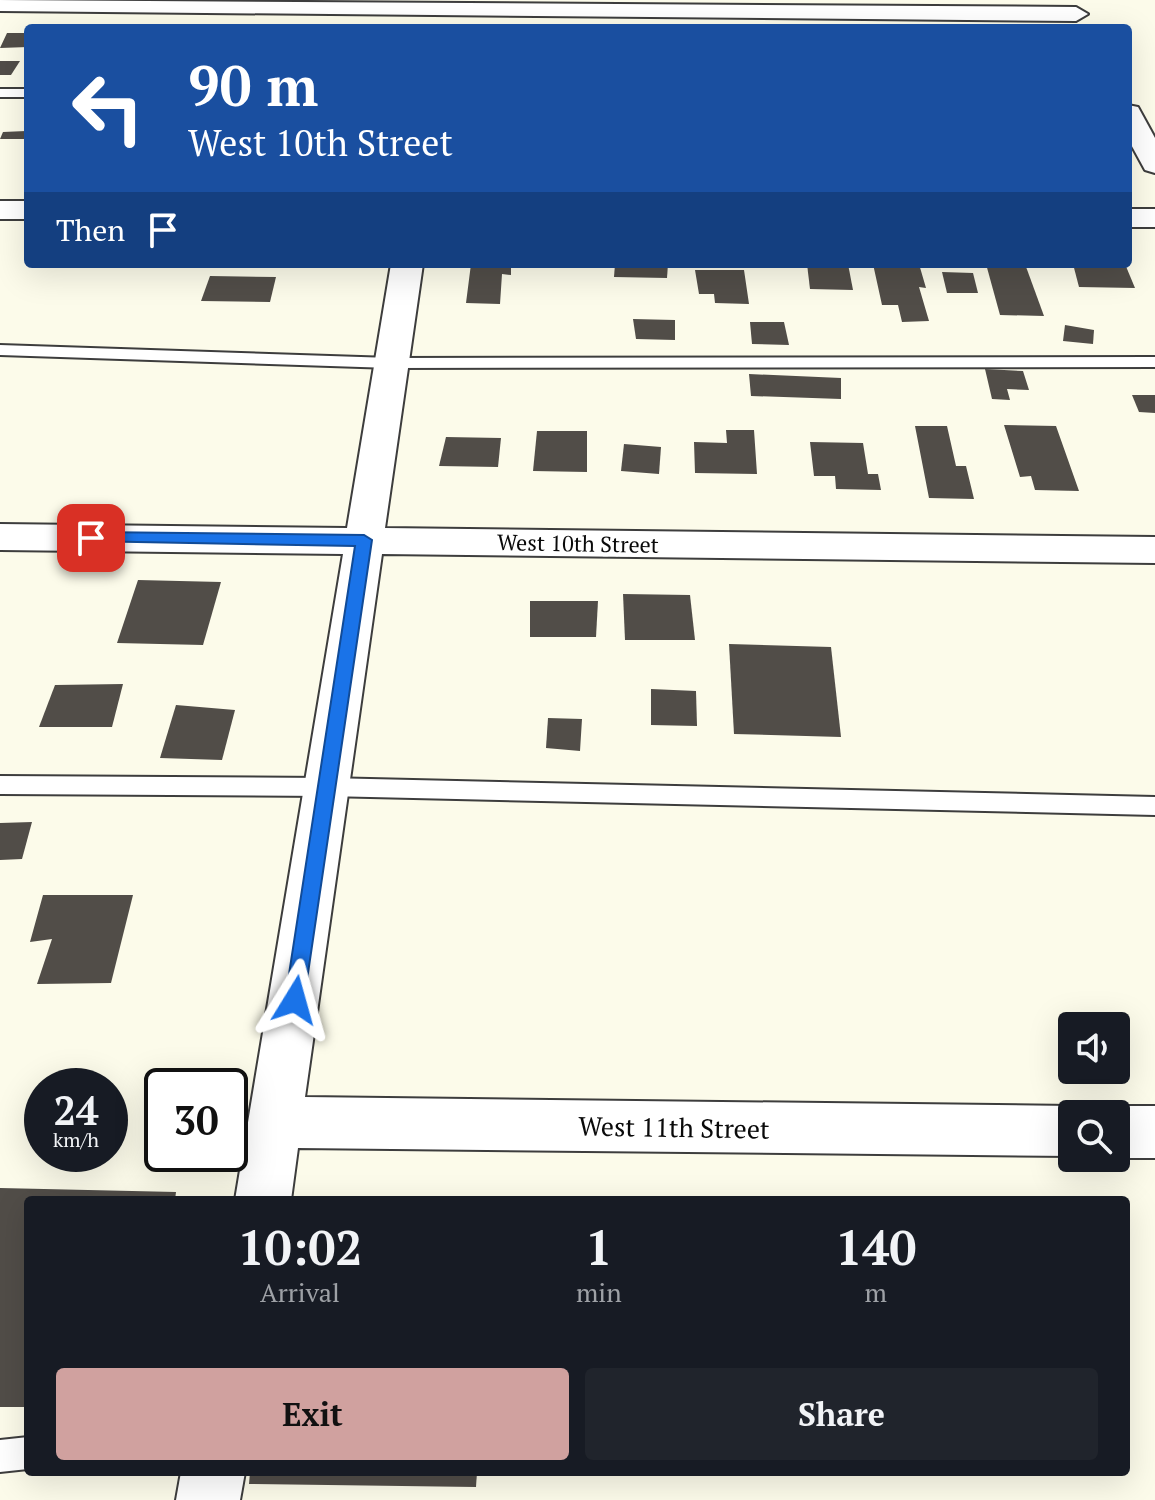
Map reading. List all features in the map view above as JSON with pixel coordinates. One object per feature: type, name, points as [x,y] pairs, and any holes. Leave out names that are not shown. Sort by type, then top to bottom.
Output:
[{"type":"street","points":[[0,4],[462,12],[1077,14]]},
{"type":"street","points":[[1132,121],[1155,164]]},
{"type":"street","points":[[0,210],[24,210]]},
{"type":"street","points":[[1132,218],[1155,218]]},
{"type":"street","points":[[264,1196],[406,268]]},
{"type":"street","name":"West 10th Street","points":[[0,537],[1155,550]]},
{"type":"street","name":"West 11th Street","points":[[277,1122],[1058,1131]]},
{"type":"street","points":[[1130,1132],[1155,1132]]},
{"type":"street","points":[[208,1500],[212,1476]]},
{"type":"lane","points":[[0,93],[24,93]]},
{"type":"lane","points":[[0,350],[391,363],[1155,362]]},
{"type":"lane","points":[[0,785],[327,787],[1155,806]]},
{"type":"lane","points":[[0,1456],[24,1453]]},
{"type":"building","points":[[7,33],[24,33],[24,47],[0,48]]},
{"type":"building","points":[[0,61],[20,61],[11,75],[0,75]]},
{"type":"building","points":[[24,131],[24,139],[0,139],[3,132]]},
{"type":"building","points":[[470,268],[511,268],[511,275],[502,274],[500,304],[466,303]]},
{"type":"building","points":[[615,268],[668,268],[667,278],[614,277]]},
{"type":"building","points":[[807,268],[849,268],[853,290],[810,289]]},
{"type":"building","points":[[874,268],[920,268],[926,288],[919,287],[929,321],[902,322],[898,305],[882,305]]},
{"type":"building","points":[[987,268],[1026,268],[1044,316],[1000,315]]},
{"type":"building","points":[[1074,268],[1127,268],[1135,288],[1079,287]]},
{"type":"building","points":[[695,270],[744,270],[749,304],[715,303],[714,294],[699,294]]},
{"type":"building","points":[[942,272],[973,273],[978,293],[947,293]]},
{"type":"building","points":[[210,276],[276,277],[270,302],[201,301]]},
{"type":"building","points":[[633,319],[675,320],[675,340],[636,339]]},
{"type":"building","points":[[750,322],[784,322],[789,345],[752,344]]},
{"type":"building","points":[[1065,325],[1094,330],[1093,344],[1063,341]]},
{"type":"building","points":[[985,369],[1023,371],[1029,390],[1007,389],[1010,400],[992,399]]},
{"type":"building","points":[[749,374],[841,378],[841,399],[751,396]]},
{"type":"building","points":[[1132,395],[1155,395],[1155,413],[1139,412]]},
{"type":"building","points":[[1004,425],[1056,426],[1079,491],[1035,490],[1031,476],[1020,477]]},
{"type":"building","points":[[915,426],[947,426],[956,466],[966,466],[974,499],[929,498]]},
{"type":"building","points":[[726,430],[754,430],[757,474],[695,473],[694,442],[727,443]]},
{"type":"building","points":[[537,431],[587,431],[587,472],[533,471]]},
{"type":"building","points":[[446,437],[501,438],[498,467],[439,466]]},
{"type":"building","points":[[810,442],[863,443],[868,474],[878,474],[881,490],[836,489],[835,476],[814,476]]},
{"type":"building","points":[[624,444],[661,447],[659,474],[621,471]]},
{"type":"building","points":[[138,580],[221,582],[203,645],[117,643]]},
{"type":"building","points":[[623,594],[690,595],[695,640],[625,640]]},
{"type":"building","points":[[530,601],[598,601],[596,637],[530,637]]},
{"type":"building","points":[[729,644],[831,647],[841,737],[734,734]]},
{"type":"building","points":[[123,684],[112,727],[39,727],[55,685]]},
{"type":"building","points":[[651,689],[696,691],[697,726],[651,725]]},
{"type":"building","points":[[176,705],[235,710],[222,760],[160,758]]},
{"type":"building","points":[[548,718],[582,719],[580,751],[546,748]]},
{"type":"building","points":[[32,822],[22,859],[0,860],[0,823]]},
{"type":"building","points":[[43,895],[133,895],[111,983],[37,984],[52,939],[30,942]]},
{"type":"building","points":[[0,1188],[176,1192],[176,1196],[24,1196],[24,1407],[0,1407]]},
{"type":"building","points":[[250,1476],[477,1476],[476,1487],[249,1484]]},
{"type":"route","points":[[91,538],[364,540],[295,1000]]}]
